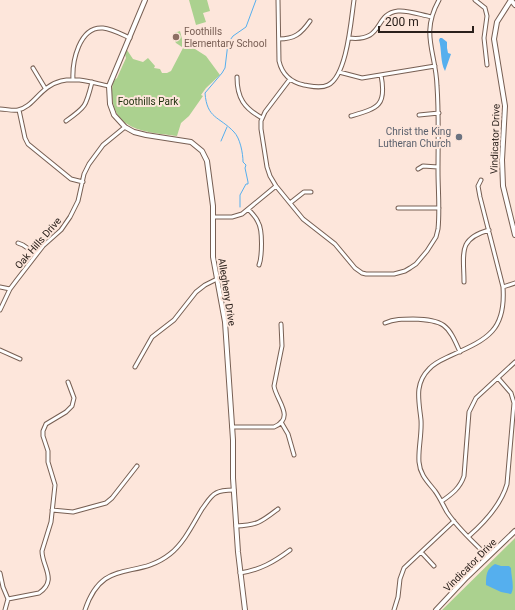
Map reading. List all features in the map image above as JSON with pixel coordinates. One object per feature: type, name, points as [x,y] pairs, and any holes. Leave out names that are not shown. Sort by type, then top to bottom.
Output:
[{"type":"street","name":"Allegheny Drive","points":[[145,0],[109,86],[110,100],[112,110],[119,121],[134,132],[185,140],[199,147],[208,161],[213,217],[213,257],[225,322],[232,427],[236,526],[245,610]]},
{"type":"street","points":[[278,0],[278,39],[280,64],[284,72],[290,79],[302,84],[323,87],[333,82],[339,72],[349,38],[354,0]]},
{"type":"street","points":[[290,79],[262,118],[261,129],[267,167],[276,186],[304,219],[335,244],[362,273],[389,274],[406,271],[421,259],[436,237],[439,223],[439,113],[437,77],[429,38],[434,10],[439,0]]},
{"type":"street","points":[[475,0],[486,8],[487,16],[484,38],[487,65]]},
{"type":"street","points":[[511,0],[515,2]]},
{"type":"street","points":[[511,0],[515,5]]},
{"type":"street","name":"Vindicator Drive","points":[[511,0],[497,22],[494,39],[505,106],[502,179],[513,219],[515,235]]},
{"type":"street","points":[[349,38],[359,39],[368,37],[376,29],[383,18],[396,11],[406,11],[432,18]]},
{"type":"street","points":[[278,39],[288,39],[297,35],[310,21]]},
{"type":"street","points":[[72,80],[73,66],[80,44],[90,31],[104,28],[130,38]]},
{"type":"street","points":[[339,72],[362,78],[435,66]]},
{"type":"street","points":[[34,68],[45,88]]},
{"type":"street","points":[[351,116],[370,110],[380,102],[384,90],[381,75]]},
{"type":"street","points":[[237,77],[239,93],[243,104],[250,111],[262,118]]},
{"type":"street","points":[[0,109],[19,110],[30,105],[45,88],[56,83],[72,80],[92,82],[109,86]]},
{"type":"street","points":[[66,121],[87,103],[92,82]]},
{"type":"street","points":[[19,110],[25,138],[28,144],[71,178],[83,182]]},
{"type":"street","points":[[419,115],[439,113]]},
{"type":"street","name":"Oak Hills Drive","points":[[0,310],[10,289],[36,254],[46,242],[60,230],[70,217],[78,202],[87,169],[101,148],[125,126]]},
{"type":"street","points":[[418,169],[423,166],[438,167]]},
{"type":"street","points":[[481,180],[478,186],[480,197],[503,286],[502,308],[496,326],[483,340],[440,361],[429,368],[421,379],[418,390],[421,432],[419,462],[424,477],[442,501],[447,512],[488,557]]},
{"type":"street","points":[[213,217],[226,218],[236,216],[248,209],[276,186]]},
{"type":"street","points":[[290,203],[304,192],[311,192]]},
{"type":"street","points":[[398,208],[439,208]]},
{"type":"street","points":[[248,209],[258,220],[260,228],[261,260],[259,265]]},
{"type":"street","points":[[464,282],[464,251],[466,243],[473,236],[489,230]]},
{"type":"street","points":[[18,243],[36,254]]},
{"type":"street","points":[[135,367],[152,337],[174,320],[196,292],[204,285],[217,279]]},
{"type":"street","points":[[503,286],[515,283]]},
{"type":"street","points":[[0,286],[10,289]]},
{"type":"street","points":[[385,323],[393,320],[430,320],[439,322],[451,332],[460,352]]},
{"type":"street","points":[[232,427],[270,427],[276,426],[281,422],[284,411],[275,392],[274,386],[281,350],[281,324]]},
{"type":"street","points":[[0,350],[20,359]]},
{"type":"street","points":[[442,501],[455,492],[461,484],[464,476],[469,412],[471,407],[476,398],[515,362]]},
{"type":"street","points":[[469,536],[491,514],[508,484],[514,403],[511,393],[498,378]]},
{"type":"street","points":[[8,599],[34,595],[43,590],[48,583],[48,574],[42,551],[50,528],[55,485],[48,462],[48,451],[43,432],[46,424],[66,412],[72,406],[74,398],[68,382]]},
{"type":"street","points":[[281,422],[288,434],[294,455]]},
{"type":"street","points":[[52,510],[77,511],[106,503],[112,498],[137,466]]},
{"type":"street","points":[[85,610],[92,593],[100,582],[116,573],[154,564],[165,558],[179,544],[211,497],[221,491],[234,490]]},
{"type":"street","points":[[236,526],[249,526],[258,523],[278,509]]},
{"type":"street","points":[[394,610],[397,603],[398,584],[407,564],[454,521]]},
{"type":"street","name":"Vindicator Drive","points":[[436,610],[515,531]]},
{"type":"street","points":[[240,573],[268,565],[290,550]]},
{"type":"street","points":[[421,552],[434,566]]},
{"type":"street","points":[[0,573],[3,587],[8,599],[5,610]]},
{"type":"green space","points":[[189,0],[207,0],[210,11],[203,13],[206,22],[196,25]]},
{"type":"green space","points":[[180,31],[182,47],[176,43],[172,36],[174,36],[174,33]]},
{"type":"green space","name":"Foothills Park","points":[[186,47],[195,49],[206,56],[220,75],[206,88],[201,95],[203,96],[189,116],[181,123],[177,136],[144,131],[134,128],[126,123],[119,116],[114,107],[112,87],[126,58],[125,54],[127,50],[133,59],[143,62],[148,58],[155,66],[154,68],[160,69],[162,73],[167,73],[171,71],[183,48]]},
{"type":"green space","points":[[515,538],[515,610],[442,610]]},
{"type":"water","points":[[440,38],[447,42],[448,53],[451,54],[445,71],[440,48]]},
{"type":"water","points":[[495,564],[509,566],[511,568],[513,585],[511,594],[501,592],[486,585],[488,570]]},
{"type":"waterway","points":[[240,207],[240,195],[246,184],[248,184],[245,168],[246,165],[243,162],[241,146],[234,132],[211,113],[208,108],[205,93],[225,68],[228,43],[233,36],[246,27],[256,0]]},
{"type":"waterway","points":[[221,141],[227,127]]},
{"type":"place","name":"Foothills Elementary School","points":[[176,37]]},
{"type":"place","name":"Christ the King Lutheran Church","points":[[459,137]]}]
